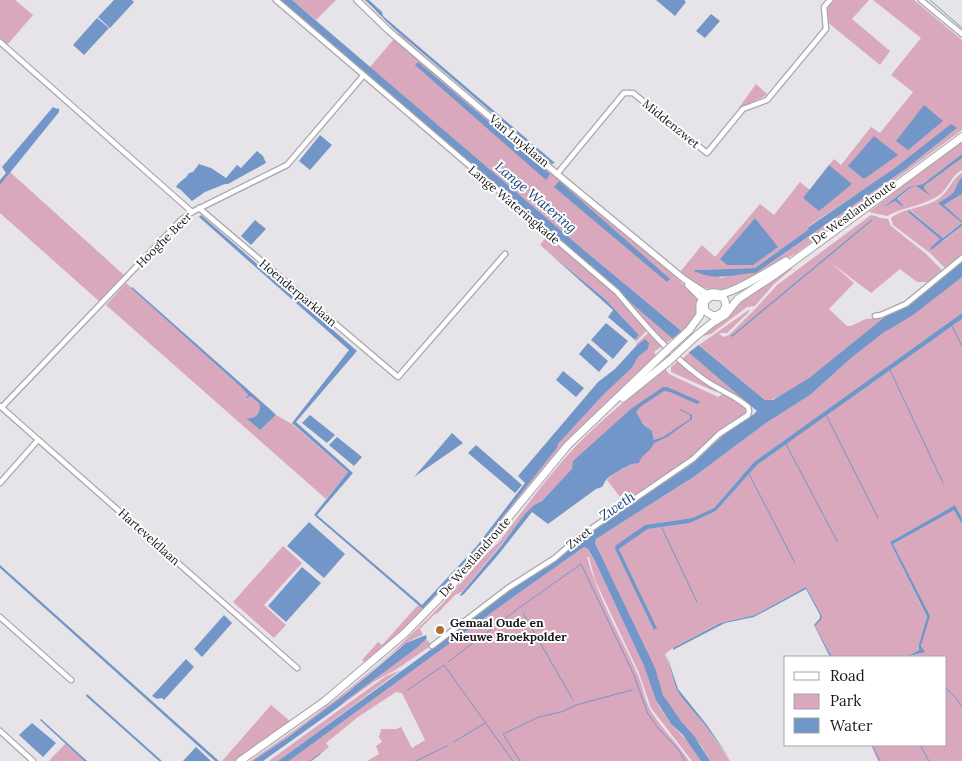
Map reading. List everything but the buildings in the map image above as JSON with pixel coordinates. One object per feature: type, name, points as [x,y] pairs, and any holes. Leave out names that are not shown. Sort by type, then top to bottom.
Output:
[{"type":"main road","name":"De Westlandroute","points":[[723,298],[789,259],[962,132]]},
{"type":"main road","name":"De Westlandroute","points":[[247,761],[327,705],[408,636],[478,562],[580,438],[623,398],[669,361],[710,324],[725,315],[738,298],[776,274],[962,137]]},
{"type":"main road","name":"De Westlandroute","points":[[723,298],[730,298],[752,288]]},
{"type":"main road","points":[[711,296],[723,298],[724,310],[721,314],[712,316],[703,311],[700,306],[704,298],[711,296]]},
{"type":"main road","name":"De Westlandroute","points":[[240,761],[325,702],[386,651],[410,628],[462,574],[568,445],[689,330],[703,311]]},
{"type":"main road","name":"De Westlandroute","points":[[696,336],[712,316]]},
{"type":"street","name":"Lange Wateringkade","points":[[276,0],[617,292],[680,361],[704,380],[744,404],[748,407],[749,411]]},
{"type":"street","name":"Van Luyklaan","points":[[357,0],[389,31],[684,279],[704,298]]},
{"type":"street","name":"Middenzwet","points":[[557,174],[624,93],[632,93],[707,153],[743,109],[767,100],[826,29],[824,8],[830,0]]},
{"type":"street","points":[[921,0],[962,34]]},
{"type":"street","points":[[0,42],[192,212]]},
{"type":"street","name":"Hooghe Beer","points":[[1,407],[174,227],[199,208],[286,165],[363,76]]},
{"type":"street","name":"Hoenderparklaan","points":[[199,208],[398,377],[505,254]]},
{"type":"street","points":[[875,316],[881,316],[906,304],[962,258]]},
{"type":"street","name":"Harteveldlaan","points":[[1,407],[297,668]]},
{"type":"street","name":"Zwet","points":[[432,646],[508,588],[555,558],[588,531],[693,460],[719,434],[748,415],[749,411]]},
{"type":"street","points":[[0,483],[38,440]]},
{"type":"street","points":[[0,617],[70,680]]},
{"type":"street","points":[[0,731],[33,761]]},
{"type":"green space","points":[[0,0],[15,0],[33,15],[7,45],[0,39]]},
{"type":"green space","points":[[292,0],[336,0],[316,20]]},
{"type":"green space","points":[[830,0],[869,0],[852,19],[890,51],[880,65],[826,21],[825,8]]},
{"type":"green space","points":[[873,0],[914,0],[962,40],[962,130],[795,254],[727,290],[707,289],[691,281],[680,272],[702,245],[715,257],[760,204],[774,215],[800,182],[810,190],[803,199],[852,185],[829,165],[834,159],[841,165],[871,127],[880,133],[913,92],[891,75],[921,38]],"holes":[[[957,128],[907,168],[756,273],[742,273],[721,278],[695,270],[755,268],[809,229],[807,227]],[[755,218],[777,248],[727,265],[721,258]]]},
{"type":"green space","points":[[399,33],[551,172],[660,263],[695,295],[698,305],[696,315],[682,331],[591,256],[370,67]]},
{"type":"green space","points":[[756,84],[767,94],[738,109]]},
{"type":"green space","points":[[962,139],[962,154],[923,184],[909,187],[885,205],[895,201],[903,205],[897,200],[910,188],[916,186],[932,197],[923,189],[924,186],[962,158],[962,170],[942,193],[932,200],[887,216],[869,212]]},
{"type":"green space","points":[[10,172],[125,276],[100,302],[0,213],[0,185]]},
{"type":"green space","points":[[962,173],[962,177],[953,193],[939,203],[962,223],[943,238],[910,210],[908,212],[940,239],[930,248],[945,240],[962,226],[962,256],[945,268],[930,253],[893,225],[891,218],[896,214],[926,205],[938,199]]},
{"type":"green space","points":[[962,194],[962,221],[944,205]]},
{"type":"green space","points":[[871,215],[888,219],[891,226],[925,253],[942,270],[927,282],[917,282],[900,269],[871,293],[830,262],[854,283],[829,309],[847,326],[866,319],[884,318],[809,378],[769,401],[765,400],[699,345],[750,309],[727,333],[719,333],[723,337],[729,335],[777,285]],"holes":[[[872,219],[873,220],[732,337]]]},
{"type":"green space","points":[[547,235],[616,294],[647,330],[636,342],[635,340],[639,335],[605,299],[540,245]]},
{"type":"green space","points":[[793,268],[774,284],[755,306],[747,307],[711,334],[703,336],[702,334],[738,301]]},
{"type":"green space","points":[[962,277],[962,313],[754,462],[714,508],[692,518],[645,525],[616,551],[655,630],[656,626],[619,549],[648,529],[690,523],[716,511],[757,465],[962,319],[962,518],[955,505],[890,542],[927,618],[919,650],[908,656],[831,656],[815,626],[822,616],[806,587],[755,615],[719,623],[665,654],[676,688],[682,698],[705,725],[730,761],[710,761],[701,745],[673,711],[663,695],[635,628],[595,543],[596,539],[695,476],[766,423],[810,395],[850,359]]},
{"type":"green space","points":[[126,283],[242,388],[248,395],[245,401],[250,396],[259,403],[260,408],[257,415],[247,418],[260,430],[276,415],[292,424],[348,472],[326,499],[106,305]]},
{"type":"green space","points":[[622,294],[673,338],[665,344]]},
{"type":"green space","points":[[648,333],[662,346],[654,352],[656,355],[568,443],[461,573],[421,615],[367,665],[362,660],[378,642],[382,645],[418,605],[424,609],[479,547],[557,448],[558,444],[604,394],[632,368],[638,357],[648,349],[645,339],[636,344]]},
{"type":"green space","points":[[690,352],[756,408],[723,390],[682,359]]},
{"type":"green space","points":[[678,361],[716,390],[716,392],[671,372],[671,367]]},
{"type":"green space","points":[[667,366],[666,370],[669,374],[718,397],[723,394],[742,404],[745,408],[745,413],[723,428],[694,457],[626,505],[607,480],[616,472],[638,462],[642,455],[652,447],[654,443],[653,433],[639,419],[573,469],[542,501],[534,505],[462,592],[455,595],[420,629],[423,635],[404,645],[384,660],[324,711],[253,761],[250,761],[336,699],[378,665],[423,624],[498,543],[545,482],[575,447],[609,415]]},
{"type":"green space","points":[[955,509],[962,524],[962,761],[878,761],[871,746],[947,746],[947,656],[913,656],[921,653],[922,640],[929,616],[893,544]]},
{"type":"green space","points":[[283,546],[302,563],[264,605],[286,625],[274,638],[233,602]]},
{"type":"green space","points":[[584,547],[588,549],[594,559],[644,666],[659,706],[671,724],[691,745],[701,761],[692,761],[651,708],[639,673],[595,580],[589,557],[587,557],[597,587],[637,673],[649,708],[689,761],[367,761],[379,754],[376,746],[382,742],[379,737],[381,729],[401,727],[412,748],[425,740],[402,693],[396,692],[358,717],[326,743],[329,747],[312,761],[289,761],[509,600]]},
{"type":"green space","points":[[426,639],[430,643],[429,647],[340,706],[344,701],[418,647]]},
{"type":"green space","points":[[401,670],[278,761],[269,761],[386,676]]},
{"type":"green space","points":[[271,705],[291,722],[237,761],[222,761]]},
{"type":"green space","points":[[65,744],[67,745],[84,761],[49,761]]},
{"type":"water","points":[[114,0],[132,0],[134,2],[110,28],[98,17]]},
{"type":"water","points":[[278,0],[292,0],[591,256],[765,400],[773,400],[809,378],[886,316],[910,305],[962,262],[962,277],[913,315],[883,333],[850,359],[810,395],[766,423],[695,476],[596,539],[595,543],[655,668],[663,695],[695,737],[710,761],[701,761],[683,735],[671,724],[656,700],[644,666],[594,559],[588,549],[584,547],[289,761],[278,761],[444,640],[440,633],[444,631],[448,636],[512,588],[549,566],[593,530],[692,464],[730,429],[757,411]]},
{"type":"water","points":[[365,0],[369,0],[382,12],[383,16],[555,163],[552,164],[399,33]]},
{"type":"water","points":[[656,0],[684,0],[686,2],[675,16]]},
{"type":"water","points":[[711,14],[720,21],[705,38],[696,31]]},
{"type":"water","points":[[97,18],[109,28],[84,55],[73,45]]},
{"type":"water","points":[[418,62],[550,174],[546,180],[415,65]]},
{"type":"water","points":[[924,105],[943,121],[908,150],[896,141]]},
{"type":"water","points":[[53,107],[59,108],[59,112],[0,185],[0,180],[6,173],[2,167]]},
{"type":"water","points":[[951,124],[957,128],[907,168],[756,273],[718,277],[694,271],[755,268],[809,229],[807,228],[895,168]]},
{"type":"water","points":[[320,135],[332,145],[310,170],[299,161]]},
{"type":"water","points":[[874,136],[898,155],[864,179],[848,166]]},
{"type":"water","points":[[257,151],[263,156],[266,163],[228,184],[205,192],[192,201],[176,187],[199,164],[211,168],[226,178],[237,165],[241,168]]},
{"type":"water","points":[[962,154],[962,158],[924,186],[924,189],[932,197],[916,186],[910,188],[897,199],[902,206],[895,201],[883,207],[909,187],[923,184]]},
{"type":"water","points":[[829,165],[852,184],[819,211],[803,198]]},
{"type":"water","points":[[962,177],[962,194],[944,205],[962,223],[938,203],[953,193]]},
{"type":"water","points":[[559,181],[670,279],[667,282],[554,187]]},
{"type":"water","points":[[909,210],[943,238],[962,223],[962,226],[931,250],[930,248],[940,239],[908,212]]},
{"type":"water","points":[[201,215],[357,351],[296,422],[353,473],[317,515],[422,605],[476,547],[525,483],[518,476],[598,382],[615,369],[645,339],[649,343],[648,349],[638,357],[632,368],[604,394],[558,444],[557,448],[479,547],[423,609],[314,515],[348,472],[292,423],[349,350],[199,217]]},
{"type":"water","points":[[755,218],[778,247],[753,265],[727,265],[720,259]]},
{"type":"water","points":[[872,219],[873,220],[731,336]]},
{"type":"water","points":[[255,220],[266,229],[251,245],[241,236]]},
{"type":"water","points":[[548,252],[605,299],[639,335],[635,340],[608,317],[613,310]]},
{"type":"water","points":[[132,287],[276,415],[260,430],[246,418],[257,415],[260,408],[259,403],[250,396],[244,401],[248,395],[242,388]]},
{"type":"water","points":[[962,313],[962,319],[757,465],[716,511],[690,523],[648,529],[619,549],[657,628],[654,630],[615,546],[645,525],[692,518],[714,508],[754,462]]},
{"type":"water","points":[[606,323],[628,341],[613,359],[591,340]]},
{"type":"water","points":[[588,343],[608,361],[599,372],[579,354]]},
{"type":"water","points":[[563,371],[584,388],[576,397],[556,380]]},
{"type":"water","points":[[663,387],[667,387],[700,402],[697,404],[664,391],[640,407],[636,412],[643,424],[652,431],[654,440],[663,437],[690,419],[690,415],[680,409],[692,415],[692,419],[667,437],[654,443],[639,463],[627,466],[612,475],[602,487],[596,489],[548,524],[532,512],[498,555],[461,596],[525,514],[534,505],[542,501],[572,469],[573,461],[632,408]]},
{"type":"water","points":[[310,415],[335,435],[327,443],[302,423]]},
{"type":"water","points":[[452,433],[463,443],[414,477]]},
{"type":"water","points":[[337,437],[362,457],[354,466],[329,445]]},
{"type":"water","points":[[476,445],[522,485],[515,493],[468,453]]},
{"type":"water","points":[[955,505],[962,518],[962,524],[954,510],[893,544],[930,616],[921,646],[925,652],[910,656],[908,656],[919,650],[927,617],[890,542]]},
{"type":"water","points":[[309,522],[345,554],[324,578],[287,546]]},
{"type":"water","points":[[0,565],[219,761],[215,761],[0,568]]},
{"type":"water","points":[[302,567],[321,583],[286,622],[268,606]]},
{"type":"water","points":[[806,587],[822,616],[815,626],[831,656],[830,656],[814,625],[820,618],[820,615],[806,589],[754,617],[725,623],[673,650],[673,648],[720,623],[755,615]]},
{"type":"water","points":[[224,615],[232,623],[202,657],[194,649]]},
{"type":"water","points":[[426,635],[427,638],[418,647],[340,706],[263,761],[253,761],[347,693],[406,643]]},
{"type":"water","points":[[666,653],[678,689],[707,725],[731,761],[705,725],[682,698],[676,688]]},
{"type":"water","points":[[186,659],[194,667],[164,700],[152,696]]},
{"type":"water","points":[[87,694],[162,761],[159,761],[86,696]]},
{"type":"water","points":[[41,719],[87,761],[84,761]]},
{"type":"water","points":[[32,723],[56,743],[43,757],[19,735]]},
{"type":"water","points":[[196,747],[211,761],[183,761]]},
{"type":"pier","points":[[684,329],[701,343],[687,354],[671,340]]},
{"type":"waterway","points":[[930,0],[962,28]]},
{"type":"waterway","points":[[952,326],[962,346]]},
{"type":"waterway","points":[[890,370],[943,483]]},
{"type":"waterway","points":[[826,415],[878,518]]},
{"type":"waterway","points":[[786,444],[837,541]]},
{"type":"waterway","points":[[749,474],[795,563]]},
{"type":"waterway","points":[[662,528],[697,602]]},
{"type":"waterway","points":[[448,662],[581,564],[633,673],[648,714],[658,728],[678,749],[685,761]]},
{"type":"waterway","points":[[523,613],[573,700]]},
{"type":"waterway","points":[[408,690],[444,665],[513,761]]},
{"type":"waterway","points":[[947,689],[962,707]]},
{"type":"waterway","points":[[520,761],[503,734],[539,717],[632,690]]},
{"type":"waterway","points":[[454,742],[485,723]]},
{"type":"waterway","points":[[416,761],[447,746]]},
{"type":"waterway","points":[[872,746],[880,761]]},
{"type":"waterway","points":[[921,746],[929,761]]},
{"type":"waterway","points":[[310,761],[320,754]]},
{"type":"place","name":"Gemaal Oude en Nieuwe Broekpolder","points":[[440,630]]},
{"type":"water label","name":"Lange Watering","points":[[536,197]]},
{"type":"water label","name":"Zweth","points":[[617,506]]}]
